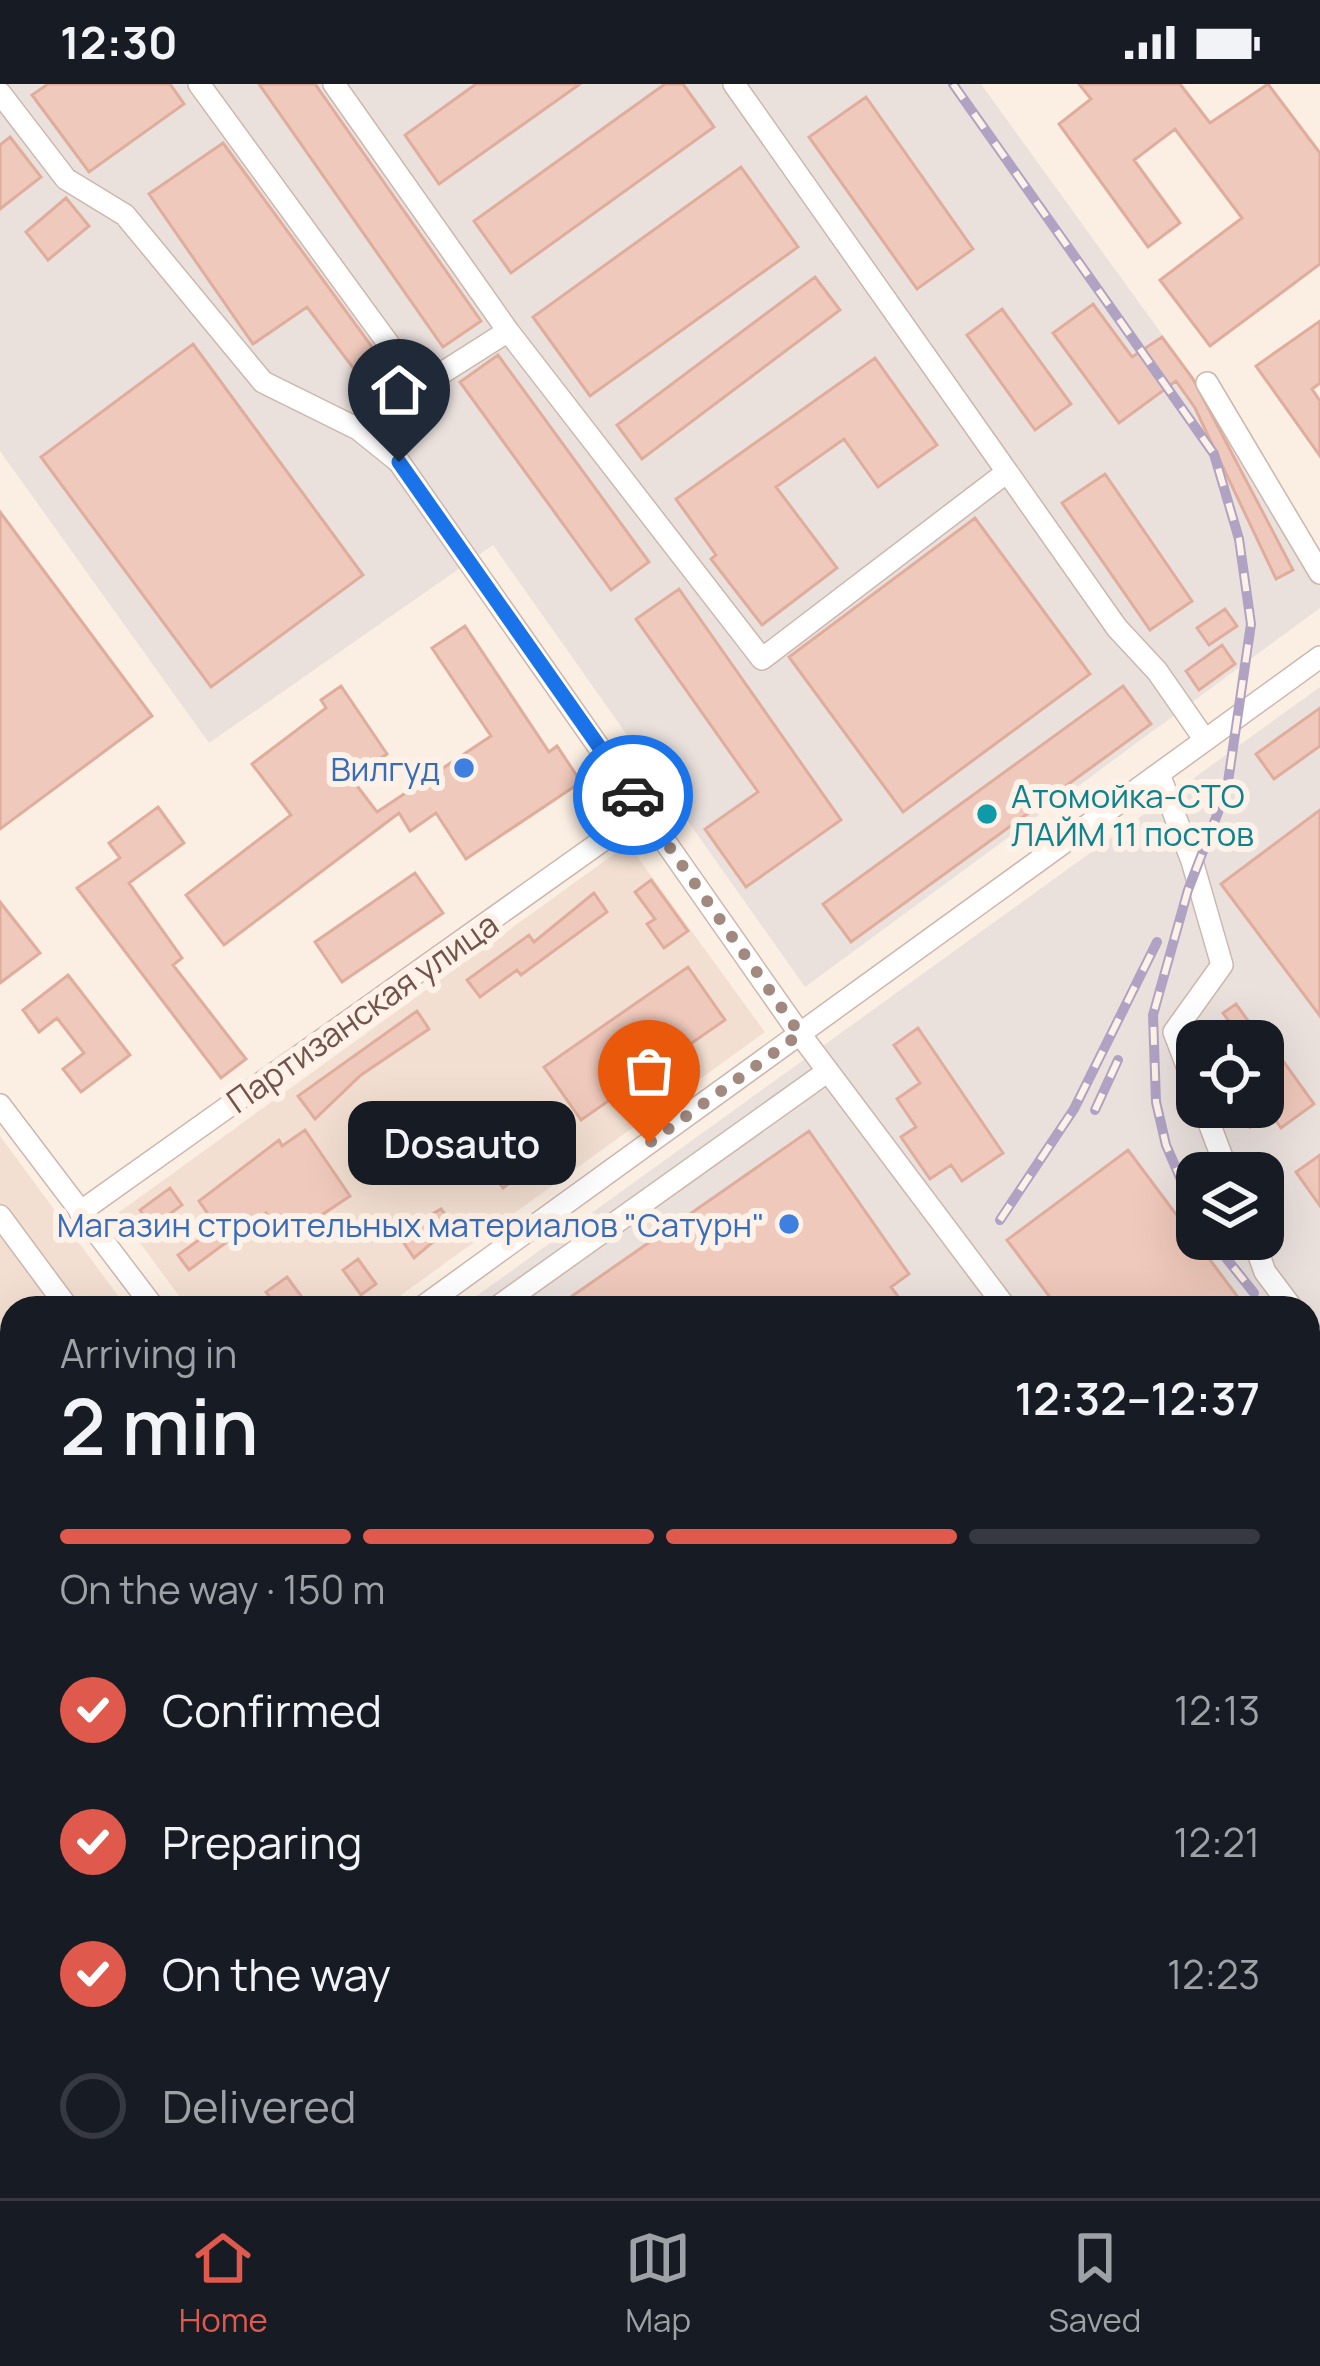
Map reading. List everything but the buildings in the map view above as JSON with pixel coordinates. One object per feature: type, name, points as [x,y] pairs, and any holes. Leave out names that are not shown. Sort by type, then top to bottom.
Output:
[{"type":"street","points":[[8,84],[0,92],[65,179],[125,215],[263,382],[358,429],[399,462],[800,1034],[997,1296]]},
{"type":"street","points":[[199,84],[420,387]]},
{"type":"street","points":[[334,84],[508,331],[762,659],[1007,472]]},
{"type":"street","points":[[734,84],[1117,628],[1156,671],[1205,740]]},
{"type":"street","points":[[358,429],[508,331]]},
{"type":"street","points":[[1207,382],[1320,573]]},
{"type":"street","points":[[438,1296],[1320,658]]},
{"type":"street","points":[[1159,774],[1192,861],[1222,965],[1183,1020]]},
{"type":"street","name":"Партизанская улица","points":[[80,1213],[644,812]]},
{"type":"street","points":[[513,1296],[828,1071]]},
{"type":"street","points":[[4,1117],[145,1296]]},
{"type":"street","points":[[0,1216],[59,1296]]},
{"type":"street","points":[[1261,1260],[1283,1296]]},
{"type":"shaded area","points":[[0,84],[981,84],[1320,553],[1320,608],[805,987],[493,545],[209,743],[0,451]]},
{"type":"shaded area","points":[[1320,687],[1320,1296],[477,1296]]},
{"type":"shaded area","points":[[628,844],[765,1032],[400,1296],[179,1296],[118,1213]]},
{"type":"shaded area","points":[[0,1136],[118,1296],[0,1296]]},
{"type":"railway","points":[[953,84],[1214,454],[1239,539],[1251,624],[1227,789],[1188,890],[1153,1015],[1156,1102],[1176,1168]]},
{"type":"railway","points":[[1000,1220],[1074,1109],[1157,942]]},
{"type":"railway","points":[[1095,1110],[1118,1060]]},
{"type":"railway","points":[[1228,1260],[1254,1293]]},
{"type":"way so far","points":[[633,795],[800,1034],[649,1143]]},
{"type":"place","name":"Вилгуд","points":[[464,768]]},
{"type":"place","name":"Атомойка-СТО ЛАЙМ 11 постов","points":[[987,814]]},
{"type":"place","name":"Dosauto","points":[[649,1143]]},
{"type":"place","name":"Магазин строительных материалов \"Сатурн\"","points":[[789,1224]]},
{"type":"route","points":[[399,462],[633,795]]}]
